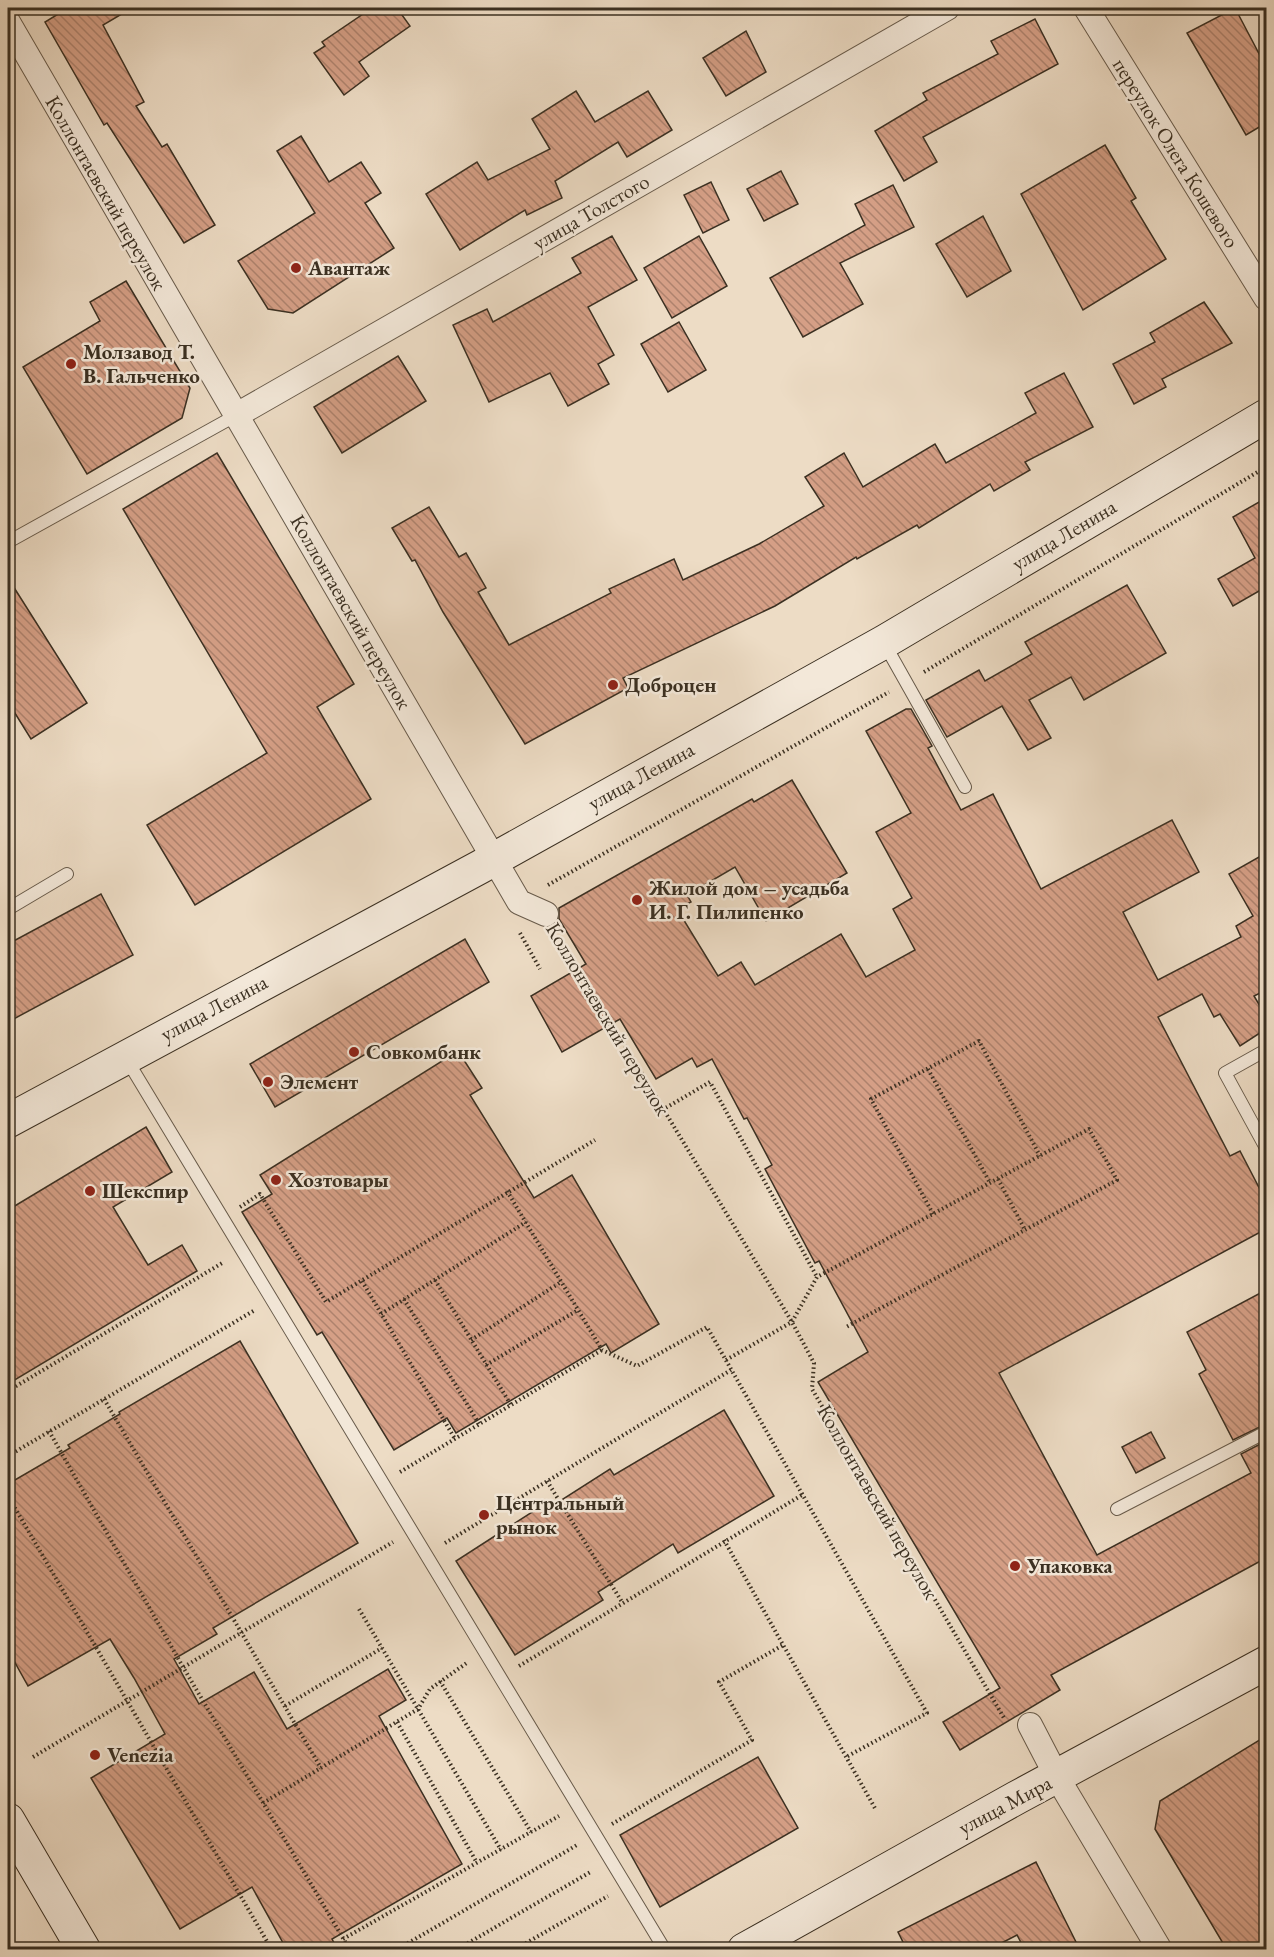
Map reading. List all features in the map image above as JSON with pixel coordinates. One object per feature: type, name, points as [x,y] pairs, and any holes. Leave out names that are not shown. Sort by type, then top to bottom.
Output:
[{"type":"street","name":"улица Толстого","points":[[235,416],[947,8]]},
{"type":"street","name":"переулок Олега Кошевого","points":[[1086,8],[1266,298]]},
{"type":"street","name":"Коллонтаевский переулок","points":[[8,22],[493,859],[519,902],[546,914]]},
{"type":"street","name":"улица Ленина","points":[[8,1121],[493,859],[884,642],[1266,416]]},
{"type":"street","name":"улица Мира","points":[[744,1950],[1266,1663]]},
{"type":"street","points":[[1030,1725],[1057,1777],[1160,1950]]},
{"type":"street","points":[[8,1820],[84,1950]]},
{"type":"lane","points":[[8,542],[235,416]]},
{"type":"lane","points":[[884,642],[965,788]]},
{"type":"lane","points":[[8,909],[67,874]]},
{"type":"lane","points":[[1266,1050],[1225,1073],[1266,1148]]},
{"type":"lane","points":[[125,1056],[665,1950]]},
{"type":"lane","points":[[1117,1509],[1266,1432]]},
{"type":"path","name":"Коллонтаевский переулок","points":[[546,914],[662,1110],[792,1322],[814,1363],[812,1389],[1000,1712],[1006,1722],[1030,1725]]},
{"type":"path","points":[[933,1214],[871,1099],[979,1041],[1040,1156]]},
{"type":"path","points":[[928,1069],[990,1183]]},
{"type":"path","points":[[662,1110],[710,1082],[817,1277]]},
{"type":"path","points":[[726,1360],[792,1322],[817,1277],[1089,1129],[1117,1180],[846,1327]]},
{"type":"path","points":[[223,1218],[260,1194],[326,1302],[595,1140]]},
{"type":"path","points":[[998,1179],[1025,1230]]},
{"type":"path","points":[[507,1191],[602,1350],[637,1366],[707,1327],[927,1713],[846,1757]]},
{"type":"path","points":[[381,1314],[526,1222]]},
{"type":"path","points":[[8,1391],[242,1251]]},
{"type":"path","points":[[435,1280],[511,1405]]},
{"type":"path","points":[[362,1281],[455,1439]]},
{"type":"path","points":[[471,1340],[561,1282]]},
{"type":"path","points":[[404,1299],[479,1424]]},
{"type":"path","points":[[8,1456],[272,1300]]},
{"type":"path","points":[[486,1365],[578,1310]]},
{"type":"path","points":[[383,1483],[602,1350]]},
{"type":"path","points":[[427,1555],[731,1370]]},
{"type":"path","points":[[104,1399],[321,1768]]},
{"type":"path","points":[[50,1431],[183,1667],[350,1950]]},
{"type":"path","points":[[547,1481],[622,1602]]},
{"type":"path","points":[[501,1677],[723,1540],[802,1495]]},
{"type":"path","points":[[8,1496],[272,1950]]},
{"type":"path","points":[[33,1756],[412,1531]]},
{"type":"path","points":[[723,1540],[876,1810]]},
{"type":"path","points":[[359,1609],[501,1850]]},
{"type":"path","points":[[400,1949],[596,1835],[752,1740],[719,1682],[783,1645]]},
{"type":"path","points":[[285,1706],[382,1648]]},
{"type":"path","points":[[263,1803],[418,1710],[430,1689],[485,1651]]},
{"type":"path","points":[[440,1681],[531,1832]]},
{"type":"path","points":[[397,1722],[477,1863]]},
{"type":"path","points":[[343,1939],[578,1805]]},
{"type":"path","points":[[456,1950],[611,1860]]},
{"type":"path","points":[[514,1950],[627,1886]]},
{"type":"building","points":[[68,8],[132,8],[103,25],[144,102],[136,106],[162,147],[167,144],[215,225],[184,243],[107,123],[104,125],[45,22]]},
{"type":"building","points":[[372,8],[397,8],[410,26],[359,62],[369,76],[344,95],[314,53],[325,46],[322,42]]},
{"type":"building","points":[[1235,8],[1266,67],[1266,123],[1246,135],[1187,33]]},
{"type":"building","points":[[1035,19],[1058,64],[923,137],[937,162],[904,181],[875,131],[927,100],[923,93],[998,54],[991,41]]},
{"type":"building","points":[[746,31],[766,72],[726,96],[703,58]]},
{"type":"building","points":[[576,91],[595,122],[648,91],[672,130],[627,157],[618,142],[555,181],[562,198],[527,215],[525,210],[460,250],[426,194],[477,162],[488,180],[550,149],[532,119]]},
{"type":"building","points":[[301,136],[329,182],[361,162],[381,193],[365,203],[394,248],[293,313],[268,309],[238,261],[315,213],[277,151]]},
{"type":"building","points":[[1105,145],[1136,198],[1131,201],[1166,259],[1083,310],[1021,194]]},
{"type":"building","points":[[781,171],[798,204],[764,221],[747,189]]},
{"type":"building","points":[[711,182],[729,220],[703,233],[684,195]]},
{"type":"building","points":[[893,185],[914,227],[840,263],[863,304],[803,337],[770,278],[865,225],[855,204]]},
{"type":"building","points":[[983,216],[1011,271],[967,297],[936,244]]},
{"type":"building","points":[[612,236],[637,280],[588,307],[614,355],[598,364],[609,384],[568,406],[550,373],[489,402],[453,325],[487,309],[493,322],[581,273],[572,258]]},
{"type":"building","points":[[699,236],[727,286],[672,318],[644,268]]},
{"type":"building","points":[[126,281],[190,388],[182,418],[87,474],[23,367],[100,321],[90,302]]},
{"type":"building","points":[[1204,302],[1232,343],[1162,379],[1166,387],[1134,404],[1113,364],[1155,342],[1150,333]]},
{"type":"building","points":[[679,322],[706,370],[668,392],[641,344]]},
{"type":"building","points":[[398,356],[426,401],[342,453],[314,407]]},
{"type":"building","points":[[1064,373],[1093,427],[1025,462],[1030,470],[994,491],[990,484],[919,528],[917,525],[857,559],[856,557],[775,606],[623,678],[628,688],[525,744],[443,612],[415,560],[412,561],[392,528],[429,507],[459,557],[466,553],[486,588],[478,592],[509,645],[611,593],[609,589],[674,559],[683,580],[759,544],[824,506],[805,477],[844,453],[863,487],[935,444],[946,463],[1036,413],[1025,393]]},
{"type":"building","points":[[217,453],[354,684],[317,707],[371,799],[195,905],[147,825],[267,753],[123,509]]},
{"type":"building","points":[[1266,498],[1266,587],[1233,606],[1218,579],[1255,558],[1233,517]]},
{"type":"building","points":[[8,578],[87,703],[31,739],[8,702]]},
{"type":"building","points":[[1127,585],[1166,653],[1084,700],[1071,677],[1029,700],[1051,738],[1028,750],[1002,706],[947,737],[926,700],[979,670],[985,681],[1032,654],[1025,642]]},
{"type":"building","points":[[906,709],[911,709],[932,746],[928,748],[961,810],[993,794],[1041,889],[1172,820],[1199,872],[1123,912],[1158,980],[1241,937],[1236,926],[1253,916],[1229,874],[1266,853],[1266,990],[1254,996],[1266,1016],[1266,1029],[1240,1046],[1220,1014],[1214,1017],[1202,994],[1158,1017],[1230,1156],[1240,1151],[1266,1201],[1266,1229],[999,1373],[1097,1555],[1251,1473],[1241,1454],[1266,1441],[1266,1558],[1051,1675],[1060,1690],[960,1750],[943,1722],[1000,1688],[818,1382],[868,1352],[819,1261],[815,1263],[765,1169],[772,1165],[747,1118],[744,1119],[712,1059],[697,1067],[692,1058],[656,1079],[620,1019],[562,1052],[531,996],[586,964],[559,919],[559,908],[752,799],[754,802],[792,780],[847,873],[766,921],[735,867],[687,895],[691,902],[677,909],[718,976],[741,962],[755,985],[841,934],[866,977],[915,950],[893,909],[912,898],[876,832],[911,813],[866,731]]},
{"type":"building","points":[[101,894],[133,955],[8,1022],[8,944]]},
{"type":"building","points":[[465,939],[489,982],[275,1107],[250,1064]]},
{"type":"building","points":[[458,1051],[482,1088],[470,1095],[534,1198],[572,1175],[659,1324],[611,1353],[606,1344],[456,1433],[447,1418],[394,1450],[322,1332],[317,1335],[242,1212],[272,1194],[260,1175]]},
{"type":"building","points":[[146,1127],[172,1172],[113,1207],[148,1265],[182,1245],[197,1271],[8,1384],[8,1210]]},
{"type":"building","points":[[1266,1290],[1266,1424],[1233,1440],[1199,1374],[1206,1370],[1187,1332]]},
{"type":"building","points":[[240,1341],[358,1543],[213,1628],[217,1634],[174,1659],[199,1704],[254,1672],[287,1729],[388,1669],[406,1700],[379,1716],[462,1864],[332,1939],[338,1950],[287,1950],[252,1887],[180,1929],[91,1778],[165,1734],[110,1639],[28,1686],[8,1650],[8,1484],[70,1448],[68,1445],[120,1414],[119,1412]]},
{"type":"building","points":[[724,1410],[774,1496],[678,1553],[673,1544],[598,1592],[603,1600],[515,1655],[456,1561],[543,1505],[546,1510],[610,1469],[614,1475]]},
{"type":"building","points":[[1151,1432],[1165,1458],[1136,1473],[1122,1447]]},
{"type":"building","points":[[1266,1736],[1266,1950],[1227,1950],[1155,1829],[1160,1801]]},
{"type":"building","points":[[758,1757],[798,1828],[660,1907],[620,1835]]},
{"type":"building","points":[[1036,1862],[1080,1950],[1025,1950],[1017,1935],[988,1950],[907,1950],[898,1932]]},
{"type":"place","name":"Авантаж","points":[[296,268]]},
{"type":"place","name":"Молзавод Т. В. Гальченко","points":[[71,364]]},
{"type":"place","name":"Доброцен","points":[[613,685]]},
{"type":"place","name":"Жилой дом – усадьба И. Г. Пилипенко","points":[[637,900]]},
{"type":"place","name":"Совкомбанк","points":[[354,1052]]},
{"type":"place","name":"Элемент","points":[[268,1082]]},
{"type":"place","name":"Хозтовары","points":[[276,1180]]},
{"type":"place","name":"Шекспир","points":[[90,1191]]},
{"type":"place","name":"Центральный рынок","points":[[484,1515]]},
{"type":"place","name":"Упаковка","points":[[1015,1566]]},
{"type":"place","name":"Venezia","points":[[95,1755]]}]
